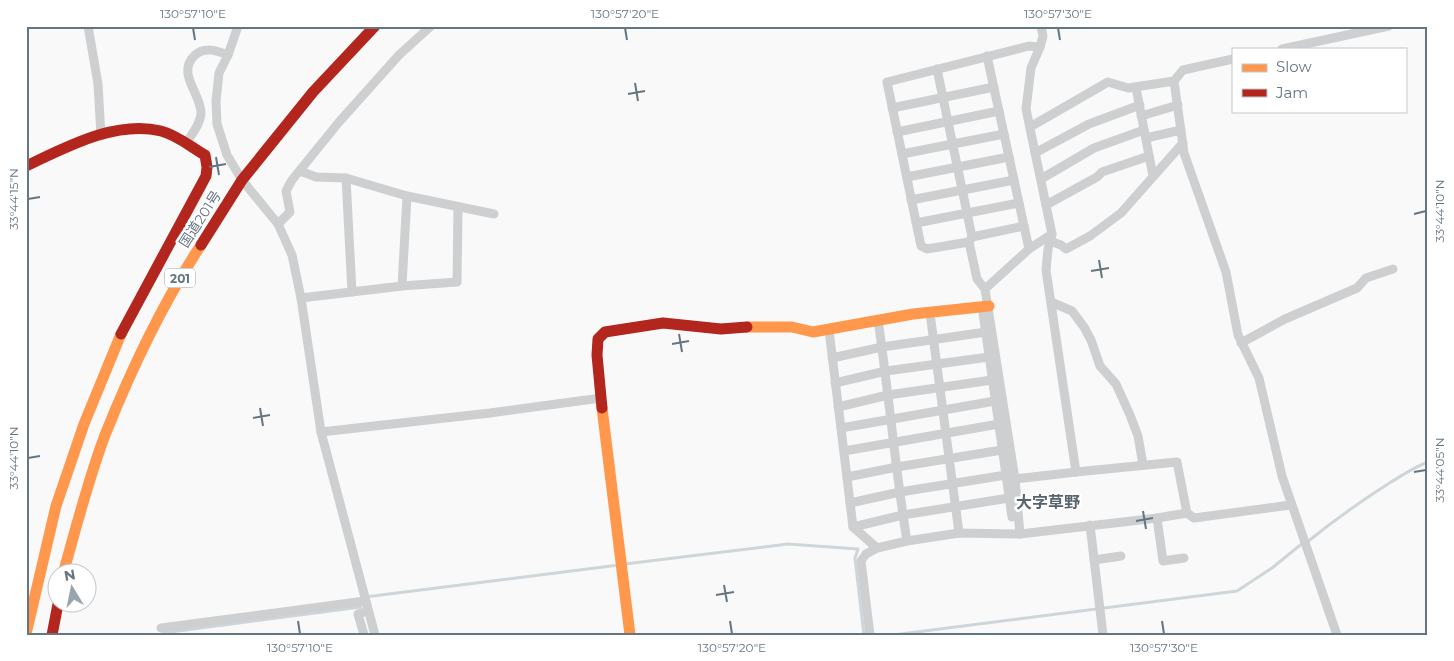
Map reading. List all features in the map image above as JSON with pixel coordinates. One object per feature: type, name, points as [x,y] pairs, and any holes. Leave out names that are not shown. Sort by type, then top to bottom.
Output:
[{"type":"main road","name":"国道201号","points":[[66,564],[105,436],[143,349],[180,277],[242,180],[313,92],[375,26]]},
{"type":"main road","points":[[26,166],[101,136],[134,128],[162,131],[186,143],[205,155],[207,167],[206,176],[124,325],[84,424],[56,506],[26,634]]},
{"type":"main road","points":[[630,635],[597,355],[598,339],[605,332],[663,322],[721,329],[768,326],[792,327],[813,332],[930,313],[986,309]]},
{"type":"main road","points":[[52,635],[56,614]]},
{"type":"street","points":[[88,26],[98,84],[101,136]]},
{"type":"street","points":[[238,26],[219,73],[216,124],[227,155],[242,180],[278,224],[292,255],[301,298],[321,432],[375,635]]},
{"type":"street","points":[[278,224],[290,212],[286,192],[292,180],[339,122],[399,55],[432,26]]},
{"type":"street","points":[[1042,26],[1043,36],[1031,68],[1026,109],[1051,238],[1046,270],[1076,472]]},
{"type":"street","points":[[1287,48],[1389,26]]},
{"type":"street","points":[[1024,226],[928,249],[921,246],[887,82],[1029,46],[1040,47]]},
{"type":"street","points":[[186,143],[199,122],[201,113],[200,102],[191,88],[187,74],[189,62],[197,53],[206,50],[213,49],[228,54]]},
{"type":"street","points":[[987,56],[1029,249]]},
{"type":"street","points":[[1030,127],[1108,82],[1128,88],[1136,88],[1174,81],[1183,70],[1232,59]]},
{"type":"street","points":[[937,69],[967,213],[977,279],[985,289],[986,332],[1002,450],[1010,477],[1009,498],[1012,517]]},
{"type":"street","points":[[1174,81],[1184,153],[1226,272],[1238,335],[1259,378],[1282,476],[1291,505],[1337,635]]},
{"type":"street","points":[[892,108],[994,87]]},
{"type":"street","points":[[1136,88],[1153,176]]},
{"type":"street","points":[[1035,154],[1089,124],[1140,105]]},
{"type":"street","points":[[1142,116],[1178,106]]},
{"type":"street","points":[[897,132],[999,111]]},
{"type":"street","points":[[1040,179],[1094,148],[1145,134],[1181,130]]},
{"type":"street","points":[[902,154],[1004,134]]},
{"type":"street","points":[[1051,238],[1066,249],[1090,236],[1121,213],[1183,143]]},
{"type":"street","points":[[1046,206],[1097,177],[1102,172],[1149,156]]},
{"type":"street","points":[[907,177],[1009,157]]},
{"type":"street","points":[[300,171],[316,177],[346,178],[407,196],[494,214]]},
{"type":"street","points":[[346,178],[352,292]]},
{"type":"street","points":[[912,200],[1014,180]]},
{"type":"street","points":[[402,286],[407,196]]},
{"type":"street","points":[[916,223],[1019,203]]},
{"type":"street","points":[[301,298],[402,286],[457,282],[458,208]]},
{"type":"street","points":[[985,289],[1029,249],[1051,238]]},
{"type":"street","points":[[1242,343],[1292,316],[1357,288],[1366,278],[1393,269]]},
{"type":"street","points":[[1051,302],[1072,312],[1084,327],[1091,340],[1100,366],[1116,384],[1126,407],[1138,436],[1143,465]]},
{"type":"street","points":[[986,309],[1020,534]]},
{"type":"street","points":[[930,313],[959,533]]},
{"type":"street","points":[[878,320],[907,541]]},
{"type":"street","points":[[829,330],[853,527],[877,548]]},
{"type":"street","points":[[832,358],[882,347],[986,332]]},
{"type":"street","points":[[835,383],[886,371],[989,357]]},
{"type":"street","points":[[838,407],[888,395],[992,380]]},
{"type":"street","points":[[321,432],[490,414],[601,398]]},
{"type":"street","points":[[841,428],[995,401]]},
{"type":"street","points":[[844,451],[998,424]]},
{"type":"street","points":[[847,477],[1002,450]]},
{"type":"street","points":[[850,503],[900,492],[952,484],[1177,462],[1186,513]]},
{"type":"street","points":[[853,527],[903,515],[1009,498]]},
{"type":"street","points":[[870,635],[861,561],[866,554],[877,548],[959,533],[1020,534],[1186,513],[1194,518],[1291,505]]},
{"type":"street","points":[[1157,518],[1163,561],[1184,558]]},
{"type":"street","points":[[1090,525],[1103,635]]},
{"type":"street","points":[[1094,560],[1121,556]]},
{"type":"street","points":[[161,628],[365,600]]},
{"type":"street","points":[[364,635],[358,614],[368,611]]},
{"type":"waterway","points":[[893,635],[1237,591],[1272,568],[1304,542],[1306,543],[1369,496],[1409,471],[1428,462]]},
{"type":"waterway","points":[[625,564],[788,544],[858,549],[855,558],[864,635]]},
{"type":"waterway","points":[[365,597],[619,565]]},
{"type":"waterway","points":[[163,635],[163,633],[361,607],[359,602]]},
{"type":"traffic: slow","points":[[66,564],[93,469],[115,411],[160,314],[201,245]]},
{"type":"traffic: slow","points":[[747,327],[792,327],[813,332],[913,314],[989,306]]},
{"type":"traffic: slow","points":[[26,634],[56,506],[84,424],[121,334]]},
{"type":"traffic: slow","points":[[602,408],[630,635]]},
{"type":"traffic: jam","points":[[201,245],[242,180],[313,92],[375,26]]},
{"type":"traffic: jam","points":[[26,166],[92,137],[126,129],[161,131],[178,138],[205,155],[206,176],[121,334]]},
{"type":"traffic: jam","points":[[602,408],[597,355],[598,339],[605,332],[663,323],[721,329],[747,327]]},
{"type":"traffic: jam","points":[[52,635],[56,614]]},
{"type":"district","name":"大字草野","points":[[1048,502]]}]
